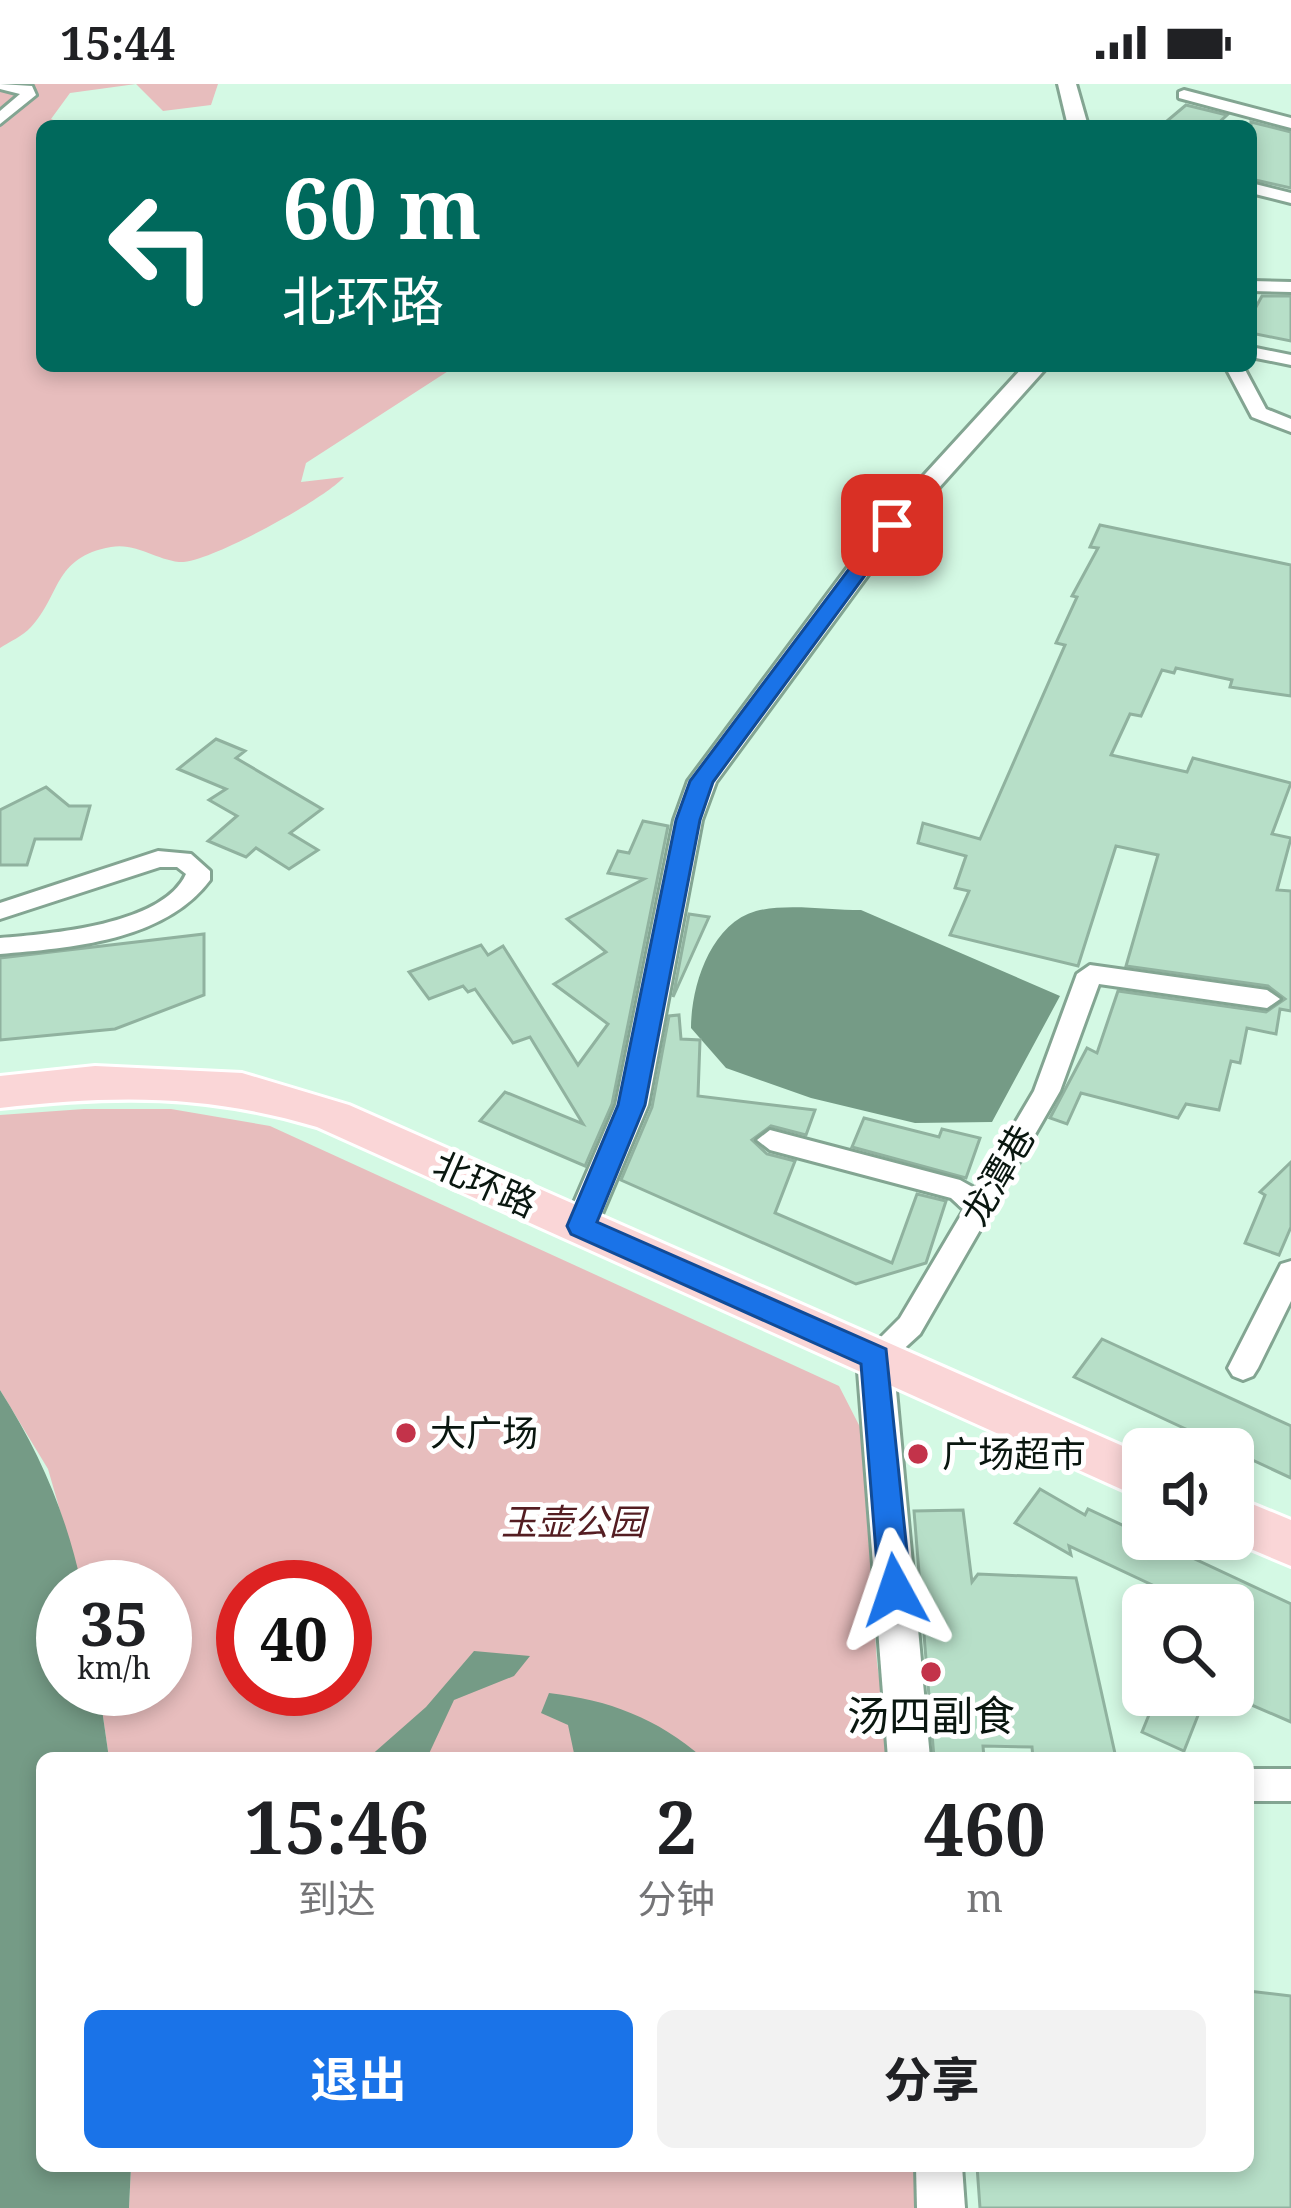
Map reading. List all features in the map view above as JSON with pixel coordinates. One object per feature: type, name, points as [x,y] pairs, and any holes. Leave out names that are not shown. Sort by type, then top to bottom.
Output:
[{"type":"main road","name":"北环路","points":[[0,1092],[95,1082],[242,1089],[334,1116],[1122,1469]]},
{"type":"main road","points":[[1254,1527],[1291,1544]]},
{"type":"street","points":[[0,84],[27,89],[28,95],[0,119]]},
{"type":"street","points":[[1066,84],[1076,120]]},
{"type":"street","points":[[1184,95],[1291,122]]},
{"type":"street","points":[[1272,118],[1291,100]]},
{"type":"street","points":[[1257,190],[1291,198]]},
{"type":"street","points":[[1257,286],[1291,287]]},
{"type":"street","points":[[1257,353],[1291,359]]},
{"type":"street","points":[[581,1226],[632,1105],[688,820],[702,781],[892,525],[961,442],[1031,372]]},
{"type":"street","points":[[1237,372],[1259,412],[1291,426]]},
{"type":"street","points":[[0,911],[158,859],[183,859],[198,871],[191,890],[125,922],[63,942],[0,946]]},
{"type":"street","name":"龙潭巷","points":[[875,1358],[910,1326],[1047,1090],[1090,974],[1267,999]]},
{"type":"street","points":[[770,1140],[960,1190],[977,1206]]},
{"type":"street","points":[[1243,1367],[1291,1272]]},
{"type":"street","points":[[875,1358],[908,1752]]},
{"type":"street","points":[[1254,1785],[1291,1785]]},
{"type":"street","points":[[939,2172],[941,2208]]},
{"type":"green space","points":[[0,84],[136,84],[70,93],[53,120],[36,120],[36,372],[447,372],[306,463],[301,482],[344,477],[315,499],[197,559],[174,561],[121,546],[92,552],[68,569],[31,627],[0,648]]},
{"type":"green space","points":[[136,84],[218,84],[211,105],[163,111]]},
{"type":"green space","name":"玉壶公园","points":[[171,1109],[270,1126],[839,1386],[861,1429],[877,1663],[890,1752],[108,1752],[103,1716],[192,1716],[192,1560],[74,1560],[48,1469],[0,1390],[0,1115]]},
{"type":"green space","points":[[131,2172],[934,2172],[936,2208],[129,2208]]},
{"type":"shaded area","points":[[781,907],[861,910],[1060,996],[992,1122],[915,1123],[811,1098],[726,1068],[691,1028],[706,959],[726,929],[740,918]]},
{"type":"shaded area","points":[[0,1390],[50,1484],[75,1560],[36,1560],[36,1716],[103,1716],[108,1752],[36,1752],[36,2172],[131,2172],[129,2208],[0,2208]]},
{"type":"shaded area","points":[[474,1651],[530,1656],[514,1676],[454,1700],[430,1752],[375,1752],[426,1707]]},
{"type":"shaded area","points":[[549,1693],[592,1700],[631,1713],[695,1752],[574,1752],[568,1725],[541,1713]]},
{"type":"building","points":[[1186,105],[1227,115],[1222,120],[1168,120]]},
{"type":"building","points":[[1257,124],[1291,132],[1291,188],[1257,180]]},
{"type":"building","points":[[1262,296],[1291,296],[1291,341],[1257,334],[1257,305]]},
{"type":"building","points":[[1100,525],[1291,565],[1291,696],[1230,687],[1232,680],[1176,668],[1174,673],[1162,670],[1141,716],[1130,714],[1111,755],[1187,772],[1193,758],[1291,783],[1272,834],[1291,838],[1277,890],[1291,891],[1291,1011],[1280,1009],[1276,1034],[1247,1028],[1240,1063],[1231,1061],[1219,1110],[1186,1104],[1178,1118],[1081,1093],[1067,1124],[1050,1118],[1087,1048],[1097,1053],[1118,991],[1266,1012],[1285,999],[1268,986],[1126,966],[1158,855],[1116,846],[1078,966],[950,935],[969,891],[955,888],[966,856],[918,843],[923,823],[980,839],[1065,645],[1056,643],[1077,597],[1072,596],[1098,548],[1090,547]]},
{"type":"building","points":[[216,739],[245,751],[236,758],[322,809],[290,833],[318,850],[289,869],[256,848],[246,857],[208,841],[237,816],[209,800],[226,789],[178,769]]},
{"type":"building","points":[[46,787],[69,806],[90,806],[81,839],[35,839],[27,865],[0,865],[0,810]]},
{"type":"building","points":[[643,821],[668,826],[612,1104],[585,1166],[480,1121],[505,1092],[583,1124],[530,1037],[513,1043],[475,989],[468,992],[463,986],[429,999],[409,972],[481,945],[488,955],[503,946],[578,1065],[608,1024],[554,984],[606,952],[567,919],[644,879],[608,873],[618,851],[629,853]]},
{"type":"building","points":[[689,914],[709,917],[673,997]]},
{"type":"building","points":[[204,934],[204,995],[115,1029],[0,1040],[0,958]]},
{"type":"building","points":[[679,1015],[681,1039],[700,1040],[698,1096],[815,1110],[806,1135],[771,1126],[752,1140],[767,1154],[795,1161],[775,1213],[892,1263],[917,1194],[946,1201],[926,1263],[856,1284],[621,1180],[652,1107],[669,1016]]},
{"type":"building","points":[[864,1118],[939,1137],[942,1129],[980,1138],[966,1178],[852,1147]]},
{"type":"building","points":[[1291,1162],[1291,1227],[1279,1255],[1245,1243],[1265,1195],[1260,1192]]},
{"type":"building","points":[[1102,1339],[1291,1426],[1291,1478],[1254,1461],[1254,1428],[1184,1428],[1074,1377]]},
{"type":"building","points":[[1040,1489],[1085,1515],[1088,1509],[1122,1525],[1122,1560],[1197,1560],[1248,1584],[1150,1584],[1069,1546],[1071,1555],[1015,1523]]},
{"type":"building","points":[[963,1510],[972,1582],[978,1574],[1076,1578],[1115,1752],[1032,1752],[1032,1747],[983,1746],[984,1752],[934,1752],[914,1511]]},
{"type":"building","points":[[1254,1587],[1291,1604],[1291,1722],[1254,1706]]},
{"type":"building","points":[[1148,1716],[1198,1716],[1184,1751],[1142,1732]]},
{"type":"building","points":[[1254,1992],[1291,1996],[1291,2208],[980,2208],[977,2172],[1254,2172]]},
{"type":"place","name":"大广场","points":[[406,1433]]},
{"type":"place","name":"广场超市","points":[[918,1454]]},
{"type":"place","name":"汤四副食","points":[[931,1672]]},
{"type":"route","points":[[892,525],[702,781],[688,820],[632,1105],[581,1226],[875,1358],[895,1590]]}]
